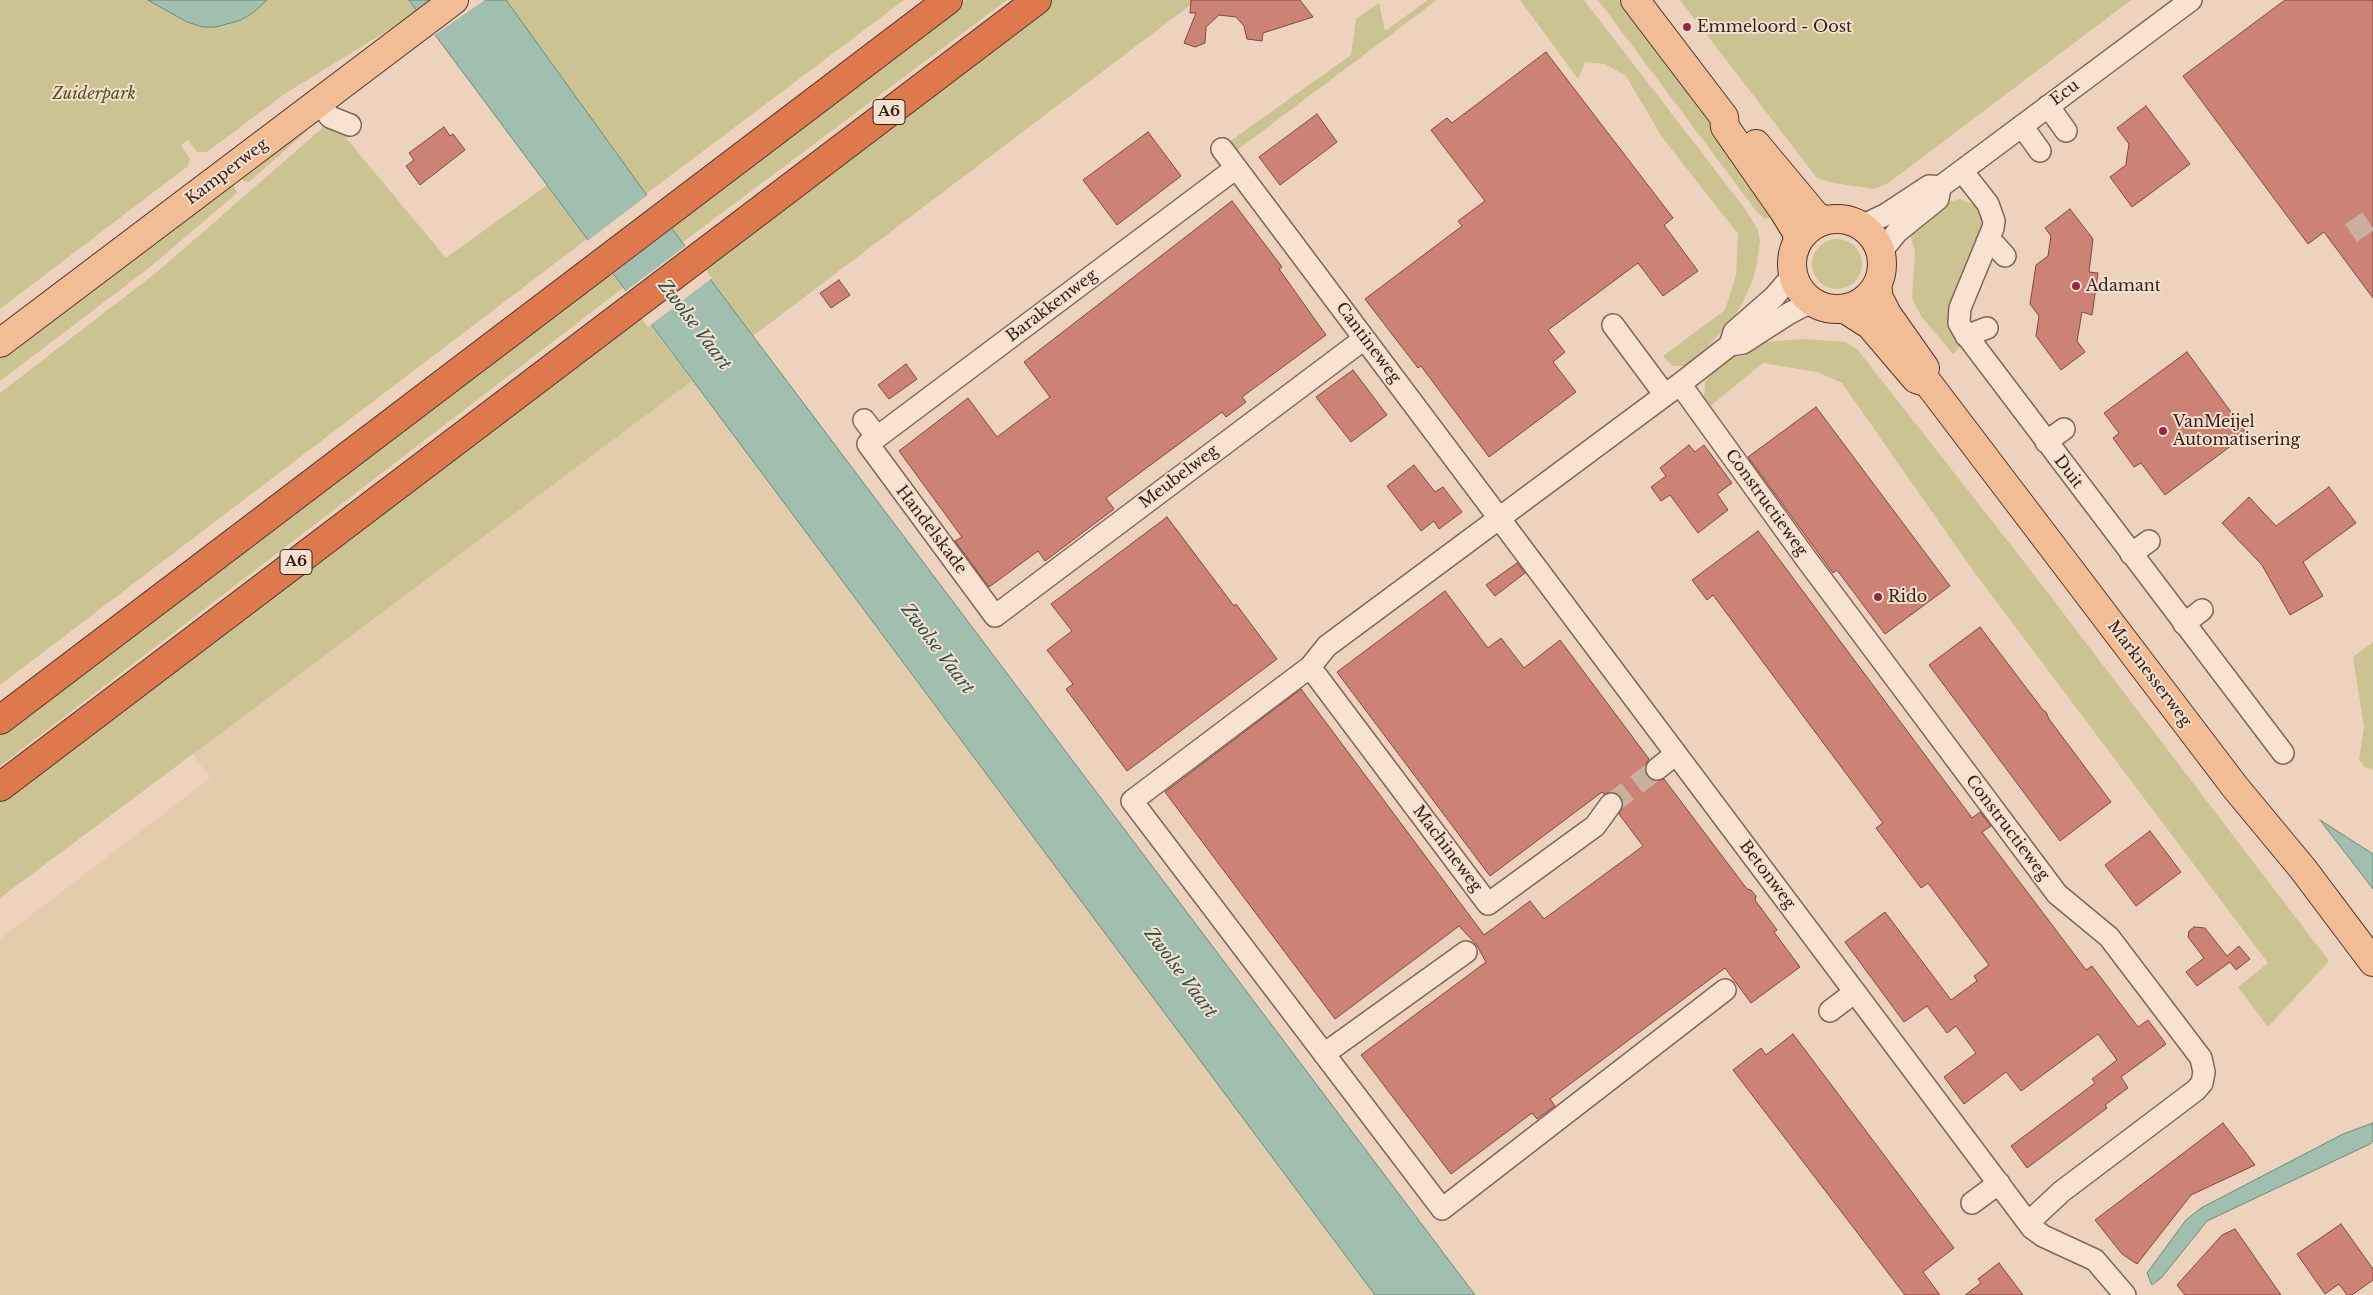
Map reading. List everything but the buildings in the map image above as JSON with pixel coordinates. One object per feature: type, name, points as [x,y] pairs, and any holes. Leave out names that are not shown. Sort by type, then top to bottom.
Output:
[{"type":"highway","points":[[0,720],[948,0]]},
{"type":"highway","name":"A6","points":[[0,787],[1038,0]]},
{"type":"main road","name":"Kamperweg","points":[[0,344],[454,0]]},
{"type":"main road","points":[[1635,0],[1724,116],[1725,127],[1784,210],[1796,231],[1798,240]]},
{"type":"main road","points":[[1724,116],[1736,120],[1816,216],[1825,220]]},
{"type":"main road","points":[[1844,219],[1861,226],[1874,237],[1880,252],[1882,270],[1877,286],[1864,301],[1845,309],[1829,309],[1814,304],[1800,292],[1793,275],[1792,257],[1798,240],[1810,228],[1825,220],[1844,219]]},
{"type":"main road","name":"Marknesserweg","points":[[1877,286],[1879,298],[1887,314],[1928,371],[1928,383]]},
{"type":"main road","name":"Marknesserweg","points":[[1845,309],[1870,325],[1916,379],[1928,383],[2235,787],[2303,869],[2373,962]]},
{"type":"street","name":"Ecu","points":[[1861,226],[1885,215],[1929,186],[1940,187],[2191,0]]},
{"type":"street","points":[[319,102],[330,117],[350,125]]},
{"type":"street","points":[[2048,106],[2066,131]]},
{"type":"street","points":[[2022,126],[2040,151]]},
{"type":"street","name":"Cantineweg","points":[[1222,149],[1499,519]]},
{"type":"street","name":"Barakkenweg","points":[[873,441],[1236,168]]},
{"type":"street","name":"Duit","points":[[1962,171],[1990,208],[1994,224],[1960,308],[1960,323],[1966,336],[2283,753]]},
{"type":"street","name":"Ecu","points":[[1880,252],[1897,232],[1938,199],[1940,187]]},
{"type":"street","points":[[1988,242],[1995,245],[2006,256]]},
{"type":"street","points":[[1730,345],[1734,332],[1774,297],[1793,275]]},
{"type":"street","points":[[1725,990],[1442,1209],[1132,801],[1310,667],[1327,646],[1730,345],[1743,343],[1788,314],[1803,306],[1814,304]]},
{"type":"street","name":"Constructieweg","points":[[1613,325],[1672,389],[1807,560],[2052,888],[2062,899],[2109,937],[2201,1058],[2204,1072],[2202,1083],[2196,1090],[2061,1192],[2032,1228]]},
{"type":"street","points":[[1966,336],[1987,328]]},
{"type":"street","name":"Meubelweg","points":[[995,616],[1364,339]]},
{"type":"street","name":"Handelskade","points":[[864,420],[873,441],[995,616]]},
{"type":"street","points":[[2046,442],[2064,429]]},
{"type":"street","name":"Betonweg","points":[[1499,519],[2032,1228]]},
{"type":"street","points":[[2131,554],[2149,541]]},
{"type":"street","points":[[2184,624],[2202,610]]},
{"type":"street","name":"Machineweg","points":[[1310,667],[1488,904],[1595,826],[1611,804]]},
{"type":"street","points":[[1657,769],[1676,754]]},
{"type":"street","points":[[1324,1054],[1466,952]]},
{"type":"street","points":[[1830,1011],[1855,992]]},
{"type":"street","points":[[1972,1203],[1999,1183]]},
{"type":"street","points":[[2032,1228],[2095,1260],[2125,1295]]},
{"type":"shaded area","points":[[692,381],[1375,1295],[0,1295],[0,939],[210,778],[192,753]]},
{"type":"green space","name":"Zuiderpark","points":[[0,0],[409,0],[418,12],[286,93],[207,152],[197,152],[188,140],[181,145],[190,159],[188,166],[0,309]]},
{"type":"green space","points":[[506,0],[904,0],[646,194]]},
{"type":"green space","points":[[966,0],[1007,0],[683,242],[665,219]]},
{"type":"green space","points":[[1051,0],[1197,0],[753,336],[699,264]]},
{"type":"green space","points":[[1428,0],[1437,0],[1236,151],[1229,142],[1351,55],[1356,19],[1379,3],[1385,31]]},
{"type":"green space","points":[[1520,0],[1584,0],[1746,210],[1758,230],[1760,240],[1757,264],[1752,282],[1743,302],[1735,315],[1707,348],[1686,366],[1673,366],[1663,356],[1725,310],[1736,275],[1738,234],[1662,137],[1626,76],[1605,64],[1585,62],[1578,79]]},
{"type":"green space","points":[[1598,0],[1619,0],[1706,110],[1771,217],[1765,219],[1757,212]]},
{"type":"green space","points":[[1680,0],[2131,0],[1887,184],[1874,189],[1834,183],[1817,178]]},
{"type":"green space","points":[[327,124],[348,129],[345,137],[446,258],[547,185],[587,239],[0,685],[0,393],[157,272]]},
{"type":"green space","points":[[308,127],[307,131],[248,183],[241,179],[239,175]]},
{"type":"green space","points":[[233,183],[237,193],[149,268],[0,381],[0,354]]},
{"type":"green space","points":[[1960,199],[1974,205],[1981,214],[1982,231],[1952,332],[1961,346],[1953,354],[1921,316],[1912,299],[1915,252],[1909,231],[1941,204]]},
{"type":"green space","points":[[1842,239],[1855,246],[1861,254],[1861,274],[1855,282],[1847,288],[1832,289],[1819,282],[1813,274],[1812,259],[1819,246],[1827,240]]},
{"type":"green space","points":[[605,264],[623,288],[0,766],[0,726]]},
{"type":"green space","points":[[639,310],[692,381],[0,898],[0,799]]},
{"type":"green space","points":[[1803,339],[1845,342],[1857,349],[2025,563],[2329,961],[2268,1027],[2238,987],[2268,963],[1974,572],[1842,383],[1817,372],[1763,363],[1708,408],[1704,399],[1705,382],[1717,368],[1738,353],[1766,342]]},
{"type":"green space","points":[[2373,642],[2373,770],[2364,767],[2359,759],[2364,727],[2353,657]]},
{"type":"water","points":[[148,0],[267,0],[254,12],[241,20],[216,27],[203,27],[187,22]]},
{"type":"water","name":"Zwolse Vaart","points":[[409,0],[506,0],[646,194],[1475,1295],[1375,1295]]},
{"type":"water","points":[[2320,820],[2373,854],[2373,889]]},
{"type":"water","points":[[2373,1123],[2373,1141],[2370,1144],[2207,1221],[2162,1277],[2152,1285],[2147,1273],[2186,1220],[2201,1208],[2343,1134]]},
{"type":"pier","points":[[430,0],[485,0],[433,36],[415,11]]},
{"type":"pier","points":[[649,194],[674,227],[610,276],[586,242]]},
{"type":"pier","points":[[687,245],[712,278],[648,327],[623,293]]},
{"type":"tunnel","points":[[2351,233],[2373,218]]},
{"type":"tunnel","points":[[1611,804],[1657,769]]},
{"type":"place","name":"Emmeloord - Oost","points":[[1687,27]]},
{"type":"place","name":"Adamant","points":[[2076,286]]},
{"type":"place","name":"VanMeijel Automatisering","points":[[2163,431]]},
{"type":"place","name":"Rido","points":[[1878,597]]}]
